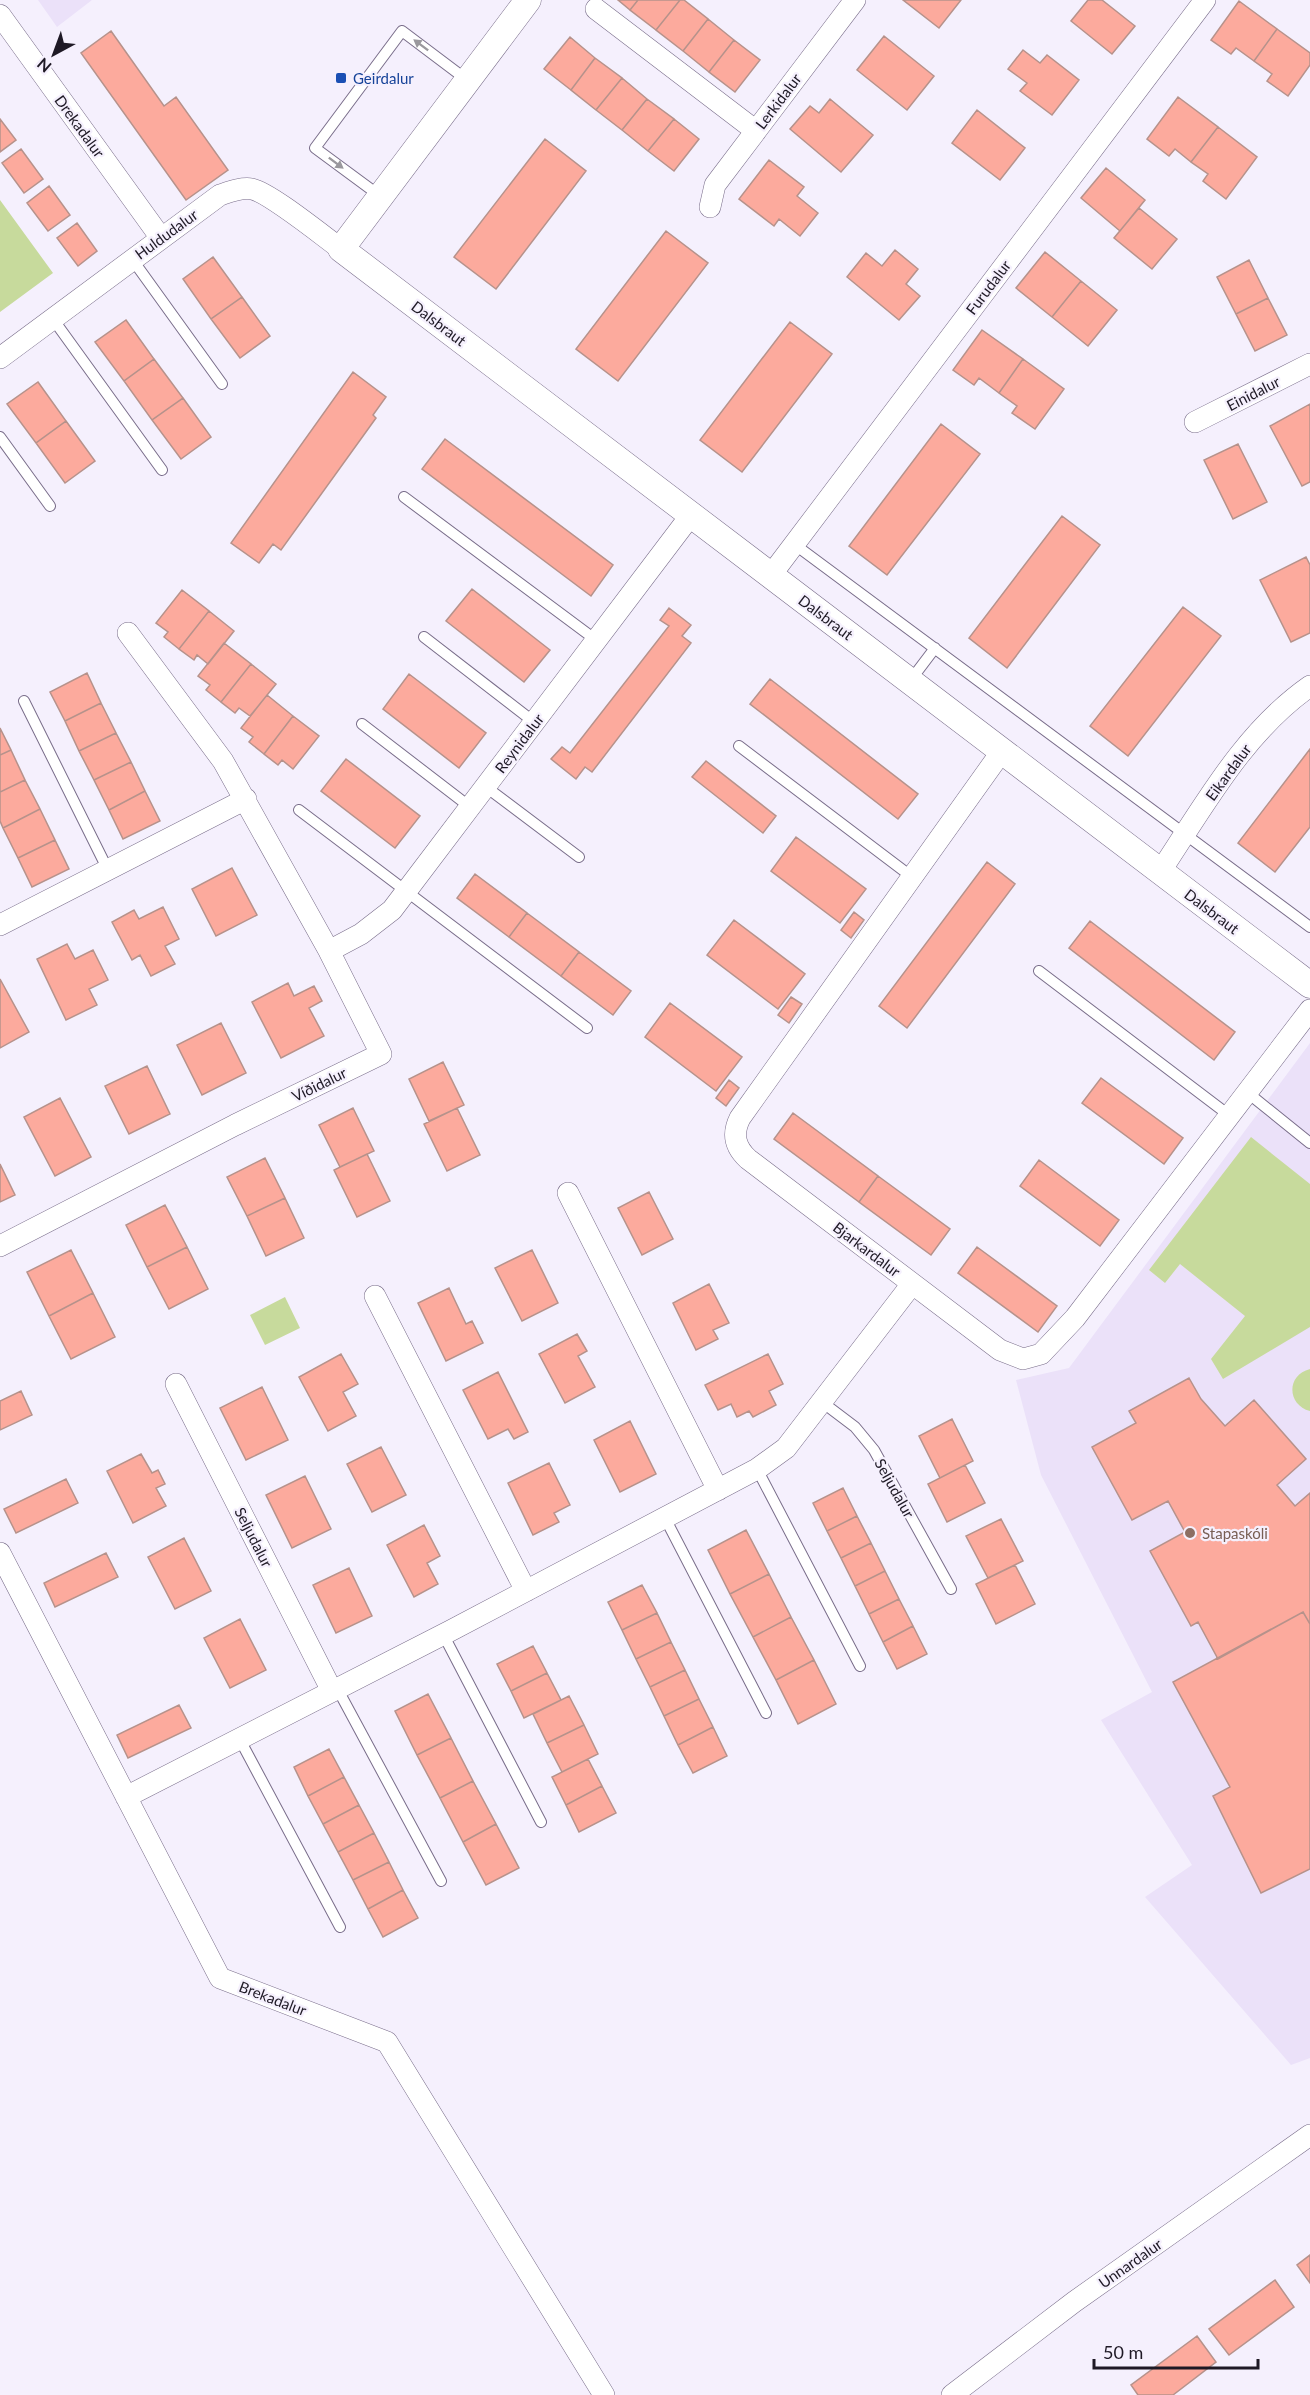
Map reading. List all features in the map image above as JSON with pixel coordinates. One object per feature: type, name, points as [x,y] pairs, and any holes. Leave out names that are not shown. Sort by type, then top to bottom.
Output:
[{"type":"street","points":[[341,249],[528,0]]},
{"type":"street","name":"Lerkidalur","points":[[710,207],[715,185],[855,0]]},
{"type":"street","name":"Furudalur","points":[[771,575],[1205,0]]},
{"type":"street","points":[[596,9],[756,131]]},
{"type":"street","name":"Drekadalur","points":[[0,15],[161,238]]},
{"type":"street","name":"Huldudalur","points":[[0,358],[220,195],[252,189],[266,196],[341,249]]},
{"type":"street","name":"Dalsbraut","points":[[341,249],[1310,985]]},
{"type":"street","name":"Einidalur","points":[[1195,422],[1310,364]]},
{"type":"street","name":"Reynidalur","points":[[329,951],[361,934],[392,910],[691,515]]},
{"type":"street","name":"Víðidalur","points":[[0,1246],[235,1125],[381,1054],[329,951],[246,799],[223,761],[128,633]]},
{"type":"street","name":"Eikardalur","points":[[1160,872],[1257,732],[1310,686]]},
{"type":"street","name":"Bjarkardalur","points":[[1002,751],[740,1118],[735,1131],[742,1154],[1000,1350],[1023,1359],[1041,1354],[1074,1318],[1310,1010]]},
{"type":"street","points":[[0,925],[246,799]]},
{"type":"street","points":[[568,1193],[718,1491]]},
{"type":"street","points":[[126,1797],[444,1634],[756,1470],[786,1448],[912,1284]]},
{"type":"street","points":[[375,1296],[526,1591]]},
{"type":"street","name":"Seljudalur","points":[[177,1384],[335,1689]]},
{"type":"street","name":"Brekadalur","points":[[0,1553],[220,1978],[387,2042],[604,2395]]},
{"type":"street","name":"Unnardalur","points":[[952,2395],[1074,2302],[1310,2135]]},
{"type":"lane","points":[[381,196],[315,147],[402,31],[468,80]]},
{"type":"lane","points":[[132,259],[222,384]]},
{"type":"lane","points":[[53,319],[162,470]]},
{"type":"lane","points":[[0,437],[50,506]]},
{"type":"lane","points":[[404,497],[596,640]]},
{"type":"lane","points":[[794,544],[1310,927]]},
{"type":"lane","points":[[424,637],[534,722]]},
{"type":"lane","points":[[910,681],[935,648]]},
{"type":"lane","points":[[24,701],[108,870]]},
{"type":"lane","points":[[362,724],[470,807]]},
{"type":"lane","points":[[739,746],[912,877]]},
{"type":"lane","points":[[486,787],[579,857]]},
{"type":"lane","points":[[299,810],[587,1028]]},
{"type":"lane","points":[[1039,971],[1230,1116]]},
{"type":"lane","points":[[1248,1093],[1310,1143]]},
{"type":"lane","name":"Seljudalur","points":[[822,1402],[855,1427],[874,1450],[951,1589]]},
{"type":"lane","points":[[756,1470],[860,1666]]},
{"type":"lane","points":[[665,1518],[766,1713]]},
{"type":"lane","points":[[444,1634],[541,1822]]},
{"type":"lane","name":"Seljudalur","points":[[335,1689],[441,1881]]},
{"type":"lane","points":[[239,1738],[340,1927]]},
{"type":"shaded area","points":[[38,0],[92,0],[57,27]]},
{"type":"shaded area","name":"Stapaskóli","points":[[1310,1043],[1310,2058],[1291,2065],[1145,1897],[1192,1865],[1101,1720],[1152,1692],[1041,1475],[1016,1380],[1069,1368]]},
{"type":"green space","points":[[0,200],[53,273],[0,312]]},
{"type":"green space","points":[[1251,1137],[1310,1184],[1310,1327],[1223,1379],[1211,1359],[1245,1316],[1180,1264],[1165,1283],[1149,1270]]},
{"type":"green space","points":[[285,1297],[300,1328],[265,1345],[250,1315]]},
{"type":"green space","points":[[1310,1369],[1310,1411],[1297,1403],[1292,1390],[1297,1377]]},
{"type":"building","points":[[618,0],[638,0],[630,10]]},
{"type":"building","points":[[638,0],[680,0],[656,30],[630,10]]},
{"type":"building","points":[[680,0],[684,0],[708,19],[683,51],[656,30]]},
{"type":"building","points":[[903,0],[961,0],[939,28]]},
{"type":"building","points":[[1088,0],[1102,0],[1135,26],[1112,54],[1071,21]]},
{"type":"building","points":[[1239,1],[1277,29],[1254,61],[1236,48],[1231,54],[1211,40]]},
{"type":"building","points":[[708,19],[734,40],[709,72],[683,51]]},
{"type":"building","points":[[1277,29],[1310,53],[1310,65],[1288,96],[1267,81],[1272,74],[1254,61]]},
{"type":"building","points":[[111,31],[164,106],[176,97],[228,170],[186,200],[81,53]]},
{"type":"building","points":[[884,36],[934,76],[907,110],[857,70]]},
{"type":"building","points":[[570,37],[595,58],[571,90],[544,69]]},
{"type":"building","points":[[734,40],[760,60],[735,92],[709,72]]},
{"type":"building","points":[[1023,50],[1040,63],[1047,55],[1079,80],[1052,115],[1020,91],[1027,83],[1008,69]]},
{"type":"building","points":[[595,58],[622,78],[596,110],[571,90]]},
{"type":"building","points":[[622,78],[647,99],[622,130],[596,110]]},
{"type":"building","points":[[1178,97],[1218,127],[1191,162],[1175,149],[1169,156],[1147,139]]},
{"type":"building","points":[[647,99],[674,119],[648,151],[622,130]]},
{"type":"building","points":[[830,99],[873,135],[841,172],[790,129],[810,106],[819,113]]},
{"type":"building","points":[[977,110],[1025,148],[1000,180],[952,143]]},
{"type":"building","points":[[0,119],[16,140],[0,152]]},
{"type":"building","points":[[674,119],[699,139],[674,171],[648,151]]},
{"type":"building","points":[[1218,127],[1257,157],[1226,199],[1203,181],[1208,174],[1191,162]]},
{"type":"building","points":[[545,139],[586,171],[496,289],[454,257]]},
{"type":"building","points":[[21,149],[43,179],[24,193],[2,163]]},
{"type":"building","points":[[769,160],[804,187],[797,196],[818,213],[800,236],[779,219],[774,226],[739,199]]},
{"type":"building","points":[[1106,168],[1145,200],[1120,231],[1081,198]]},
{"type":"building","points":[[49,186],[70,215],[48,231],[27,203]]},
{"type":"building","points":[[1139,208],[1177,239],[1152,269],[1114,238]]},
{"type":"building","points":[[77,223],[97,251],[78,266],[57,238]]},
{"type":"building","points":[[666,231],[708,263],[618,381],[576,349]]},
{"type":"building","points":[[895,250],[918,269],[906,284],[920,296],[899,320],[847,277],[866,253],[882,266]]},
{"type":"building","points":[[1045,252],[1081,281],[1052,317],[1016,288]]},
{"type":"building","points":[[213,257],[242,297],[211,319],[183,279]]},
{"type":"building","points":[[1249,260],[1268,298],[1236,314],[1217,277]]},
{"type":"building","points":[[1081,281],[1117,310],[1088,346],[1052,317]]},
{"type":"building","points":[[242,297],[270,336],[240,358],[211,319]]},
{"type":"building","points":[[1268,298],[1287,335],[1255,351],[1236,314]]},
{"type":"building","points":[[126,320],[154,359],[124,381],[95,342]]},
{"type":"building","points":[[790,322],[832,354],[742,472],[700,440]]},
{"type":"building","points":[[982,330],[1023,359],[999,393],[979,378],[974,385],[953,370]]},
{"type":"building","points":[[154,359],[183,398],[152,420],[124,381]]},
{"type":"building","points":[[1023,359],[1064,389],[1035,429],[1012,413],[1017,406],[999,393]]},
{"type":"building","points":[[353,372],[386,397],[373,415],[376,418],[281,550],[273,544],[259,563],[231,543]]},
{"type":"building","points":[[38,382],[66,421],[36,443],[7,404]]},
{"type":"building","points":[[183,398],[211,437],[181,459],[152,420]]},
{"type":"building","points":[[1310,404],[1310,482],[1302,486],[1270,426]]},
{"type":"building","points":[[66,421],[95,461],[65,483],[36,443]]},
{"type":"building","points":[[941,424],[980,454],[887,575],[849,546]]},
{"type":"building","points":[[445,439],[613,565],[591,596],[422,469]]},
{"type":"building","points":[[1238,444],[1267,502],[1233,519],[1204,460]]},
{"type":"building","points":[[1062,516],[1100,545],[1007,668],[969,638]]},
{"type":"building","points":[[1306,557],[1310,565],[1310,633],[1291,642],[1260,580]]},
{"type":"building","points":[[472,589],[550,650],[524,682],[446,621]]},
{"type":"building","points":[[182,590],[209,611],[179,649],[164,637],[168,632],[156,623]]},
{"type":"building","points":[[1183,607],[1221,636],[1128,756],[1090,726]]},
{"type":"building","points":[[669,608],[691,625],[682,636],[691,643],[592,772],[585,767],[576,779],[551,759],[562,747],[570,753],[669,626],[660,620]]},
{"type":"building","points":[[209,611],[234,631],[208,664],[197,655],[194,660],[179,649]]},
{"type":"building","points":[[224,643],[251,664],[221,702],[206,690],[210,685],[198,676]]},
{"type":"building","points":[[251,664],[276,684],[250,716],[239,708],[235,713],[221,702]]},
{"type":"building","points":[[87,673],[101,703],[65,721],[50,692]]},
{"type":"building","points":[[409,674],[486,733],[459,768],[383,709]]},
{"type":"building","points":[[770,679],[918,794],[898,819],[750,704]]},
{"type":"building","points":[[267,695],[293,716],[264,754],[249,742],[253,737],[241,728]]},
{"type":"building","points":[[101,703],[116,733],[79,751],[65,721]]},
{"type":"building","points":[[293,716],[319,736],[293,769],[282,760],[278,765],[264,754]]},
{"type":"building","points":[[0,728],[11,750],[0,755]]},
{"type":"building","points":[[116,733],[131,762],[94,780],[79,751]]},
{"type":"building","points":[[1310,749],[1310,827],[1275,872],[1238,843]]},
{"type":"building","points":[[11,750],[25,780],[0,792],[0,755]]},
{"type":"building","points":[[346,759],[420,816],[395,848],[321,791]]},
{"type":"building","points":[[706,761],[776,816],[763,833],[692,777]]},
{"type":"building","points":[[131,762],[145,791],[109,810],[94,780]]},
{"type":"building","points":[[25,780],[40,809],[3,828],[0,821],[0,792]]},
{"type":"building","points":[[145,791],[160,821],[123,839],[109,810]]},
{"type":"building","points":[[40,809],[55,840],[18,858],[3,828]]},
{"type":"building","points":[[796,837],[866,889],[840,923],[771,871]]},
{"type":"building","points":[[55,840],[69,869],[32,887],[18,858]]},
{"type":"building","points":[[987,862],[1015,884],[907,1028],[879,1006]]},
{"type":"building","points":[[232,868],[257,915],[216,936],[192,889]]},
{"type":"building","points":[[475,874],[527,913],[509,937],[457,898]]},
{"type":"building","points":[[163,907],[179,939],[165,946],[175,964],[151,976],[140,955],[132,960],[112,922],[134,910],[139,919]]},
{"type":"building","points":[[854,912],[864,920],[851,938],[841,930]]},
{"type":"building","points":[[527,913],[579,952],[561,976],[509,937]]},
{"type":"building","points":[[734,920],[805,974],[778,1009],[707,955]]},
{"type":"building","points":[[1090,921],[1235,1032],[1214,1060],[1069,948]]},
{"type":"building","points":[[67,944],[75,959],[93,950],[108,980],[89,989],[97,1005],[66,1020],[37,959]]},
{"type":"building","points":[[579,952],[631,991],[613,1015],[561,976]]},
{"type":"building","points":[[0,979],[29,1032],[0,1048]]},
{"type":"building","points":[[288,983],[294,996],[314,986],[322,1001],[309,1008],[324,1036],[281,1058],[252,1002]]},
{"type":"building","points":[[791,997],[802,1004],[789,1023],[778,1015]]},
{"type":"building","points":[[670,1003],[742,1057],[716,1091],[645,1037]]},
{"type":"building","points":[[221,1023],[246,1073],[202,1095],[177,1045]]},
{"type":"building","points":[[443,1062],[464,1105],[429,1121],[409,1079]]},
{"type":"building","points":[[147,1066],[170,1114],[129,1134],[105,1086]]},
{"type":"building","points":[[1101,1078],[1183,1138],[1164,1164],[1082,1103]]},
{"type":"building","points":[[729,1080],[739,1088],[726,1106],[716,1098]]},
{"type":"building","points":[[60,1098],[91,1157],[55,1176],[24,1117]]},
{"type":"building","points":[[353,1108],[374,1151],[340,1167],[319,1125]]},
{"type":"building","points":[[457,1108],[480,1155],[447,1171],[424,1124]]},
{"type":"building","points":[[793,1113],[878,1176],[859,1202],[774,1139]]},
{"type":"building","points":[[367,1154],[390,1201],[357,1217],[334,1170]]},
{"type":"building","points":[[265,1158],[285,1198],[247,1216],[227,1177]]},
{"type":"building","points":[[1039,1160],[1119,1220],[1100,1246],[1020,1186]]},
{"type":"building","points":[[0,1164],[15,1195],[0,1202]]},
{"type":"building","points":[[878,1176],[950,1229],[931,1255],[859,1202]]},
{"type":"building","points":[[649,1192],[673,1239],[642,1255],[618,1208]]},
{"type":"building","points":[[285,1198],[304,1238],[266,1256],[247,1216]]},
{"type":"building","points":[[165,1205],[187,1247],[147,1267],[126,1225]]},
{"type":"building","points":[[187,1247],[208,1289],[169,1309],[147,1267]]},
{"type":"building","points":[[977,1247],[1057,1306],[1038,1332],[958,1273]]},
{"type":"building","points":[[71,1250],[93,1293],[49,1316],[27,1272]]},
{"type":"building","points":[[532,1250],[558,1303],[522,1321],[495,1268]]},
{"type":"building","points":[[709,1284],[729,1323],[713,1330],[718,1339],[696,1350],[673,1303]]},
{"type":"building","points":[[449,1288],[466,1324],[472,1321],[483,1343],[446,1361],[418,1303]]},
{"type":"building","points":[[93,1293],[115,1337],[71,1359],[49,1316]]},
{"type":"building","points":[[577,1334],[587,1351],[578,1356],[595,1387],[565,1403],[539,1354]]},
{"type":"building","points":[[341,1354],[358,1384],[343,1392],[356,1416],[328,1431],[299,1377]]},
{"type":"building","points":[[768,1354],[783,1384],[769,1391],[776,1405],[753,1417],[749,1411],[737,1417],[731,1404],[718,1410],[705,1385]]},
{"type":"building","points":[[498,1372],[528,1432],[514,1439],[508,1429],[488,1439],[463,1390]]},
{"type":"building","points":[[1189,1378],[1201,1399],[1225,1426],[1254,1400],[1306,1459],[1277,1485],[1295,1506],[1310,1493],[1310,1624],[1303,1612],[1218,1659],[1198,1622],[1191,1626],[1150,1551],[1185,1532],[1168,1501],[1132,1520],[1092,1447],[1136,1423],[1129,1411]]},
{"type":"building","points":[[262,1387],[288,1440],[246,1460],[220,1408]]},
{"type":"building","points":[[21,1391],[32,1415],[0,1430],[0,1401]]},
{"type":"building","points":[[952,1419],[973,1461],[940,1478],[919,1436]]},
{"type":"building","points":[[630,1421],[656,1474],[620,1492],[594,1440]]},
{"type":"building","points":[[381,1447],[406,1495],[372,1512],[347,1464]]},
{"type":"building","points":[[141,1454],[152,1473],[158,1470],[165,1484],[156,1488],[166,1506],[133,1523],[107,1471]]},
{"type":"building","points":[[549,1463],[570,1505],[554,1513],[559,1522],[533,1535],[508,1483]]},
{"type":"building","points":[[965,1465],[985,1503],[947,1522],[928,1484]]},
{"type":"building","points":[[305,1476],[331,1529],[292,1548],[266,1495]]},
{"type":"building","points":[[66,1479],[78,1503],[16,1533],[4,1509]]},
{"type":"building","points":[[843,1488],[857,1516],[827,1531],[813,1503]]},
{"type":"building","points":[[857,1516],[871,1543],[841,1558],[827,1531]]},
{"type":"building","points":[[1001,1519],[1023,1561],[988,1578],[966,1536]]},
{"type":"building","points":[[424,1525],[440,1556],[427,1563],[438,1584],[414,1597],[387,1545]]},
{"type":"building","points":[[746,1530],[769,1574],[730,1594],[708,1550]]},
{"type":"building","points":[[184,1538],[211,1591],[175,1609],[148,1557]]},
{"type":"building","points":[[871,1543],[885,1571],[855,1586],[841,1558]]},
{"type":"building","points":[[106,1553],[118,1577],[55,1607],[44,1583]]},
{"type":"building","points":[[1015,1565],[1035,1604],[996,1624],[976,1584]]},
{"type":"building","points":[[349,1568],[372,1616],[336,1633],[313,1585]]},
{"type":"building","points":[[885,1571],[899,1599],[869,1614],[855,1586]]},
{"type":"building","points":[[769,1574],[791,1617],[753,1637],[730,1594]]},
{"type":"building","points":[[642,1585],[657,1613],[622,1630],[608,1602]]},
{"type":"building","points":[[899,1599],[913,1626],[883,1642],[869,1614]]},
{"type":"building","points":[[1303,1612],[1310,1624],[1310,1869],[1261,1893],[1213,1796],[1230,1787],[1173,1682]]},
{"type":"building","points":[[657,1613],[671,1642],[636,1659],[622,1630]]},
{"type":"building","points":[[791,1617],[814,1660],[776,1680],[753,1637]]},
{"type":"building","points":[[240,1619],[266,1670],[230,1688],[204,1638]]},
{"type":"building","points":[[913,1626],[927,1654],[897,1669],[883,1642]]},
{"type":"building","points":[[671,1642],[685,1670],[650,1687],[636,1659]]},
{"type":"building","points":[[533,1646],[547,1673],[511,1691],[497,1664]]},
{"type":"building","points":[[814,1660],[836,1704],[798,1724],[776,1680]]},
{"type":"building","points":[[685,1670],[699,1699],[664,1716],[650,1687]]},
{"type":"building","points":[[547,1673],[561,1700],[524,1718],[511,1691]]},
{"type":"building","points":[[428,1694],[451,1738],[417,1755],[395,1711]]},
{"type":"building","points":[[569,1696],[584,1725],[547,1743],[533,1714]]},
{"type":"building","points":[[699,1699],[713,1727],[678,1745],[664,1716]]},
{"type":"building","points":[[179,1705],[191,1728],[128,1758],[117,1735]]},
{"type":"building","points":[[584,1725],[598,1754],[562,1772],[547,1743]]},
{"type":"building","points":[[713,1727],[727,1756],[693,1773],[678,1745]]},
{"type":"building","points":[[451,1738],[473,1781],[440,1798],[417,1755]]},
{"type":"building","points":[[329,1749],[344,1777],[308,1796],[294,1767]]},
{"type":"building","points":[[588,1759],[602,1786],[566,1805],[552,1777]]},
{"type":"building","points":[[344,1777],[359,1805],[323,1824],[308,1796]]},
{"type":"building","points":[[473,1781],[496,1824],[463,1842],[440,1798]]},
{"type":"building","points":[[602,1786],[616,1813],[579,1832],[566,1805]]},
{"type":"building","points":[[359,1805],[374,1833],[338,1852],[323,1824]]},
{"type":"building","points":[[496,1824],[519,1868],[486,1885],[463,1842]]},
{"type":"building","points":[[374,1833],[389,1862],[353,1880],[338,1852]]},
{"type":"building","points":[[389,1862],[403,1890],[368,1909],[353,1880]]},
{"type":"building","points":[[403,1890],[418,1918],[383,1937],[368,1909]]},
{"type":"building","points":[[1310,2255],[1310,2283],[1297,2265]]},
{"type":"building","points":[[1275,2280],[1294,2307],[1229,2355],[1209,2329]]},
{"type":"building","points":[[1197,2336],[1216,2362],[1173,2395],[1138,2395],[1131,2385]]},
{"type":"place","name":"Geirdalur","points":[[341,78]]},
{"type":"place","name":"Stapaskóli","points":[[1190,1533]]}]
